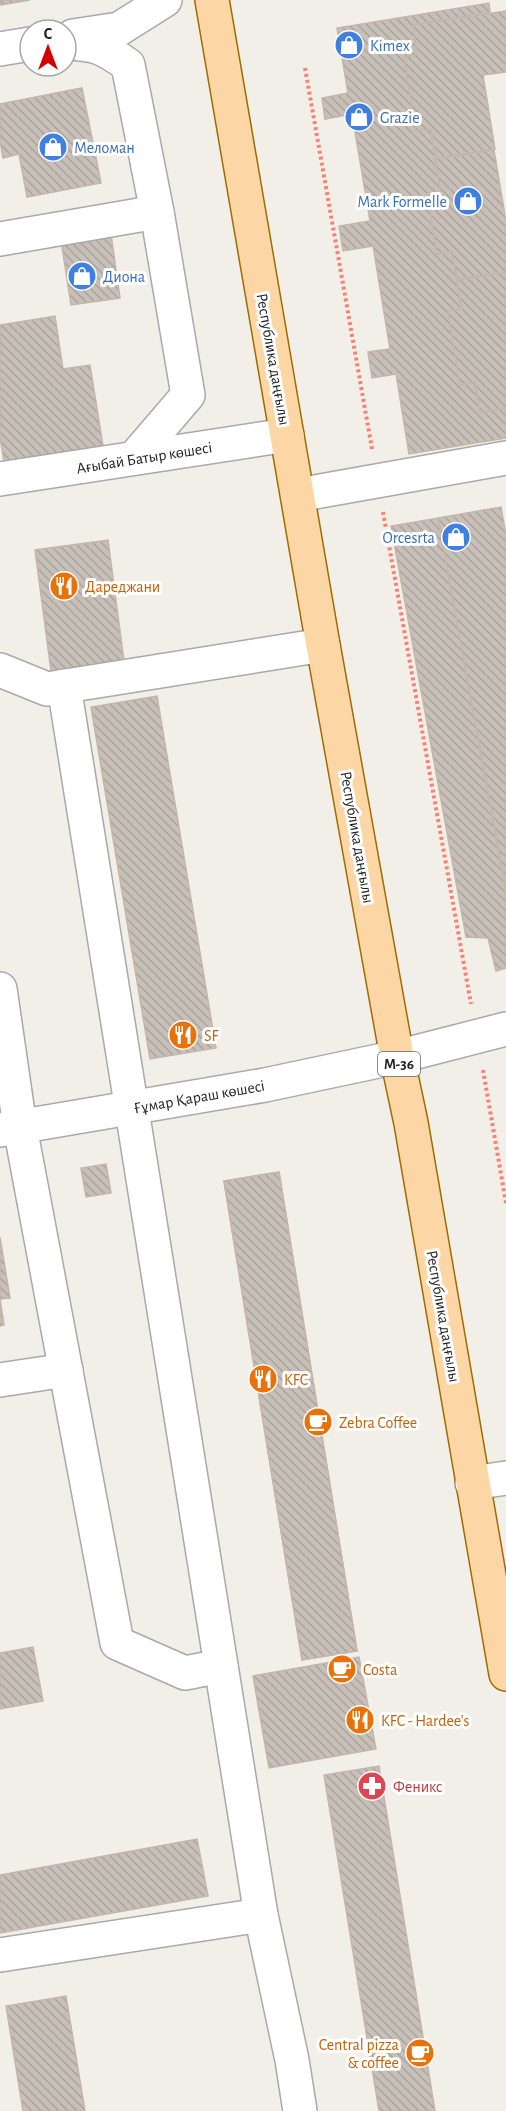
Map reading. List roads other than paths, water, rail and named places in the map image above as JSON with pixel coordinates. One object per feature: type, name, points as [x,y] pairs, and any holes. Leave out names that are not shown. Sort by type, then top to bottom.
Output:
[{"type":"main road","name":"Республика даңғылы","points":[[212,0],[323,645],[397,1057],[411,1123],[506,1674]]},
{"type":"street","points":[[78,36],[119,29],[165,0]]},
{"type":"street","points":[[78,44],[90,44],[107,50],[128,65],[157,212],[188,395],[134,458]]},
{"type":"street","points":[[0,49],[18,46]]},
{"type":"street","points":[[0,238],[157,212]]},
{"type":"street","name":"Ағыбай Батыр көшесі","points":[[0,479],[134,458],[289,445]]},
{"type":"street","points":[[298,495],[506,458]]},
{"type":"street","points":[[0,670],[47,689],[323,645]]},
{"type":"street","points":[[64,686],[261,1916],[292,2060],[300,2111]]},
{"type":"street","points":[[0,988],[10,1128],[66,1370],[117,1643],[185,1673],[221,1666]]},
{"type":"street","name":"Ғұмар Қараш көшесі","points":[[10,1128],[265,1085],[397,1057],[491,1033]]},
{"type":"street","points":[[0,1380],[66,1370]]},
{"type":"street","points":[[472,1483],[506,1478]]},
{"type":"street","points":[[0,1955],[261,1916]]},
{"type":"place","name":"Kimex","points":[[349,45]]},
{"type":"place","name":"Grazie","points":[[359,117]]},
{"type":"place","name":"Меломан","points":[[53,147]]},
{"type":"place","name":"Mark Formelle","points":[[468,201]]},
{"type":"place","name":"Диона","points":[[82,276]]},
{"type":"place","name":"Orcesrta","points":[[456,537]]},
{"type":"place","name":"Дареджани","points":[[64,586]]},
{"type":"place","name":"SF","points":[[183,1035]]},
{"type":"place","name":"KFC","points":[[263,1379]]},
{"type":"place","name":"Zebra Coffee","points":[[318,1422]]},
{"type":"place","name":"Costa","points":[[342,1669]]},
{"type":"place","name":"KFC - Hardee's","points":[[360,1720]]},
{"type":"place","name":"Феникс","points":[[372,1786]]},
{"type":"place","name":"Central pizza & coffee","points":[[420,2053]]}]
